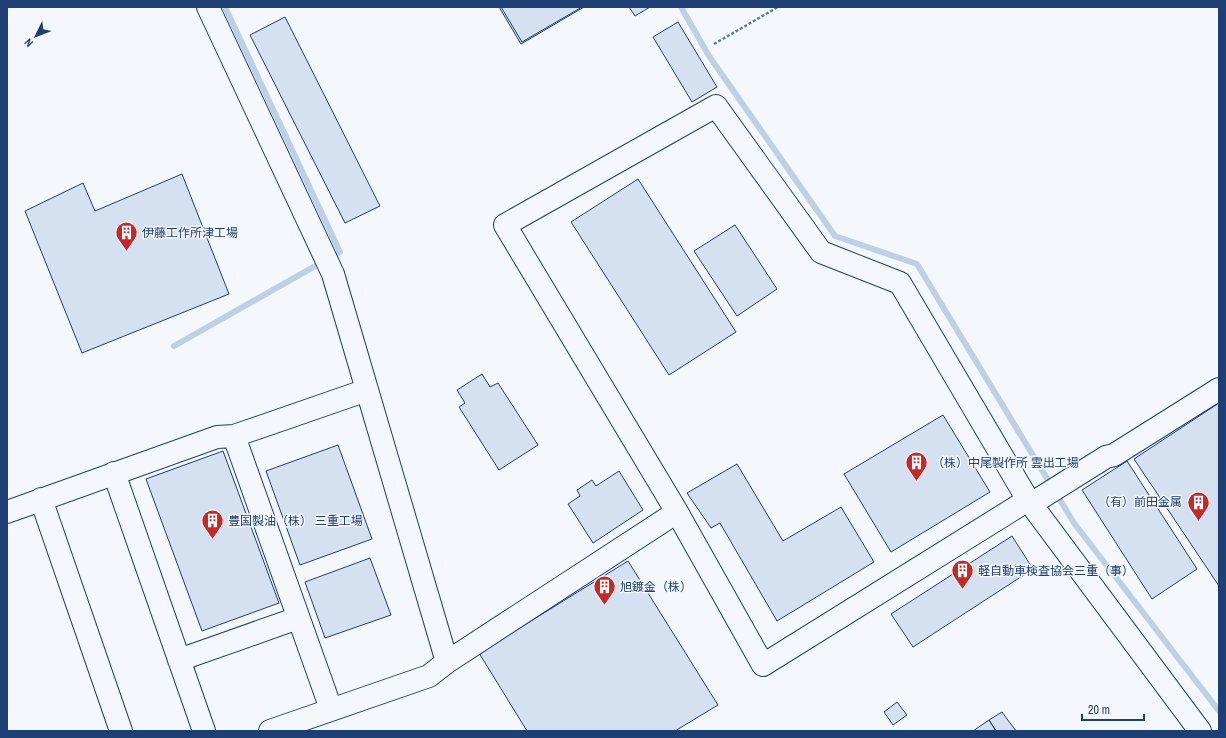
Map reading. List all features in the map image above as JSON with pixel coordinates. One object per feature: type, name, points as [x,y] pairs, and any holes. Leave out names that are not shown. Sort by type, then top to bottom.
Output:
[{"type":"street","points":[[208,7],[332,272],[447,662]]},
{"type":"street","points":[[1200,731],[1034,500],[900,283],[821,252],[716,106],[505,224],[677,512],[763,665],[1034,500],[1066,482],[1106,456],[1114,455],[1219,389]]},
{"type":"street","points":[[7,512],[217,437],[234,436],[367,390]]},
{"type":"street","points":[[234,436],[331,709]]},
{"type":"street","points":[[114,473],[204,731]]},
{"type":"street","points":[[41,499],[122,731]]},
{"type":"street","points":[[270,731],[429,676],[447,662],[677,512]]},
{"type":"street","points":[[179,660],[298,618]]},
{"type":"path","points":[[714,44],[778,7]]},
{"type":"building","points":[[499,7],[584,7],[521,44]]},
{"type":"building","points":[[501,7],[582,7],[522,42]]},
{"type":"building","points":[[629,7],[650,7],[635,16]]},
{"type":"building","points":[[285,17],[380,206],[345,223],[250,35]]},
{"type":"building","points":[[678,22],[717,87],[692,102],[653,37]]},
{"type":"building","name":"伊藤工作所津工場","points":[[182,174],[229,294],[82,353],[25,211],[83,183],[95,211]]},
{"type":"building","points":[[638,179],[736,332],[669,375],[571,222]]},
{"type":"building","points":[[735,225],[777,289],[737,316],[694,251]]},
{"type":"building","points":[[482,374],[490,387],[498,383],[538,445],[499,470],[459,407],[465,403],[457,390]]},
{"type":"building","name":"（有）前田金属","points":[[1219,403],[1219,586],[1134,459]]},
{"type":"building","name":"（株）中尾製作所 雲出工場","points":[[943,415],[990,492],[891,552],[844,474]]},
{"type":"building","points":[[338,445],[372,539],[300,565],[266,471]]},
{"type":"building","name":"豊国製油（株） 三重工場","points":[[223,451],[279,603],[202,631],[146,479]]},
{"type":"building","points":[[1127,461],[1197,569],[1152,599],[1082,490]]},
{"type":"building","points":[[737,464],[783,541],[841,507],[874,562],[777,621],[720,523],[711,528],[687,493]]},
{"type":"building","points":[[619,471],[643,510],[593,543],[568,504],[580,496],[577,490],[592,480],[596,486]]},
{"type":"building","name":"軽自動車検査協会三重（事）","points":[[1012,536],[1033,569],[913,647],[891,614]]},
{"type":"building","points":[[370,558],[391,615],[325,638],[305,582]]},
{"type":"building","name":"旭鍍金（株）","points":[[628,561],[718,705],[675,731],[527,731],[479,653]]},
{"type":"building","points":[[897,702],[907,715],[893,725],[884,712]]},
{"type":"building","points":[[1002,712],[1016,731],[996,731],[989,720]]},
{"type":"building","points":[[989,720],[996,731],[973,731]]},
{"type":"waterway","points":[[174,346],[340,252],[225,7]]},
{"type":"waterway","points":[[681,7],[709,56],[835,236],[917,264],[1074,523],[1219,711]]},
{"type":"place","name":"伊藤工作所津工場","points":[[127,252]]},
{"type":"place","name":"（株）中尾製作所 雲出工場","points":[[917,482]]},
{"type":"place","name":"（有）前田金属","points":[[1198,522]]},
{"type":"place","name":"豊国製油（株） 三重工場","points":[[213,540]]},
{"type":"place","name":"軽自動車検査協会三重（事）","points":[[962,590]]},
{"type":"place","name":"旭鍍金（株）","points":[[605,606]]}]
